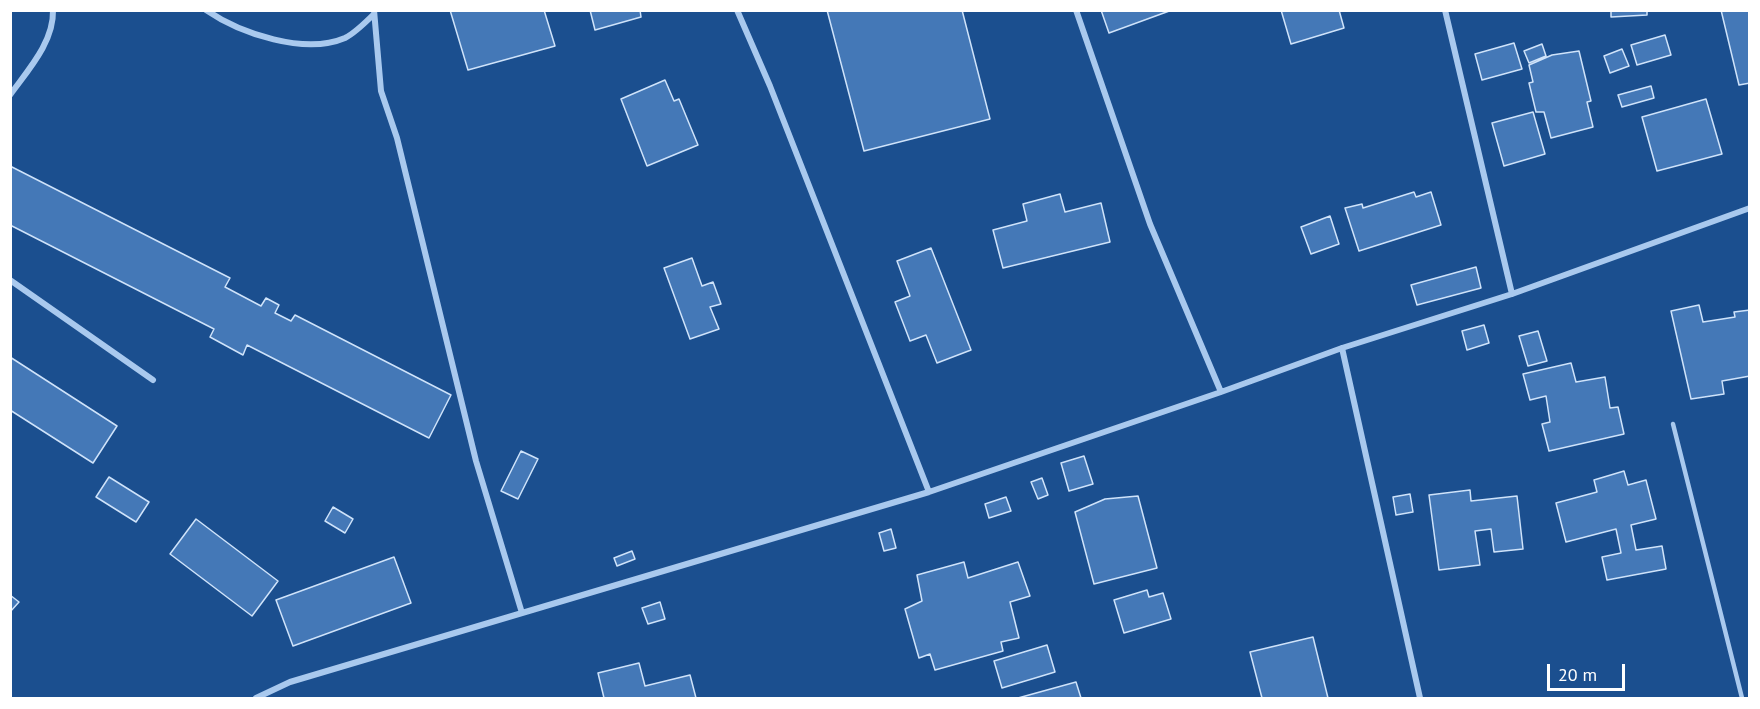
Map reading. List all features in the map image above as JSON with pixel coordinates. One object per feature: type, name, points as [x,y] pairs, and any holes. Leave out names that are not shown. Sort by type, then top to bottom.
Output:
[{"type":"street","points":[[10,95],[36,59],[53,24],[53,10]]},
{"type":"street","points":[[207,10],[250,32],[283,41],[315,46],[346,37],[374,12]]},
{"type":"street","points":[[737,10],[770,86],[929,492]]},
{"type":"street","points":[[1076,10],[1150,224],[1221,392]]},
{"type":"street","points":[[1444,10],[1512,294]]},
{"type":"street","points":[[374,12],[381,91],[397,138],[476,460],[522,613]]},
{"type":"street","points":[[256,699],[290,682],[929,492],[1342,348],[1512,294],[1749,208]]},
{"type":"street","points":[[10,280],[153,380]]},
{"type":"street","points":[[1342,348],[1420,699]]},
{"type":"lane","points":[[1673,424],[1742,699]]},
{"type":"building","points":[[450,10],[544,10],[555,46],[468,70]]},
{"type":"building","points":[[590,10],[640,10],[641,17],[595,30]]},
{"type":"building","points":[[827,10],[962,10],[990,119],[864,151]]},
{"type":"building","points":[[1101,10],[1172,10],[1109,33]]},
{"type":"building","points":[[1281,10],[1339,10],[1344,28],[1291,44]]},
{"type":"building","points":[[1611,10],[1647,10],[1647,15],[1611,17]]},
{"type":"building","points":[[1721,10],[1749,10],[1750,83],[1739,85]]},
{"type":"building","points":[[1665,35],[1671,55],[1637,65],[1631,45]]},
{"type":"building","points":[[1514,43],[1522,69],[1482,80],[1475,54]]},
{"type":"building","points":[[1542,44],[1546,56],[1529,63],[1524,51]]},
{"type":"building","points":[[1622,49],[1629,66],[1610,73],[1604,56]]},
{"type":"building","points":[[1579,51],[1591,101],[1587,102],[1593,127],[1551,138],[1544,112],[1536,112],[1529,83],[1533,82],[1529,65],[1552,55]]},
{"type":"building","points":[[665,80],[674,101],[679,99],[698,145],[647,166],[621,99]]},
{"type":"building","points":[[1651,86],[1654,98],[1622,107],[1618,95]]},
{"type":"building","points":[[1706,99],[1722,154],[1657,171],[1642,117]]},
{"type":"building","points":[[1533,112],[1545,154],[1504,166],[1492,123]]},
{"type":"building","points":[[10,166],[230,278],[225,287],[261,306],[266,298],[279,305],[275,313],[291,321],[295,315],[451,395],[429,438],[247,345],[243,355],[210,337],[214,329],[10,225]]},
{"type":"building","points":[[1414,192],[1416,197],[1431,192],[1441,225],[1359,251],[1345,208],[1362,204],[1363,208]]},
{"type":"building","points":[[1060,194],[1065,212],[1101,203],[1110,242],[1003,268],[993,230],[1027,221],[1023,204]]},
{"type":"building","points":[[1330,216],[1339,244],[1311,254],[1301,227]]},
{"type":"building","points":[[931,248],[971,350],[937,363],[926,335],[910,341],[895,302],[910,296],[897,261]]},
{"type":"building","points":[[692,258],[702,286],[713,282],[721,304],[710,307],[719,329],[690,339],[664,268]]},
{"type":"building","points":[[1476,267],[1481,288],[1417,305],[1411,285]]},
{"type":"building","points":[[1699,305],[1703,322],[1735,317],[1734,312],[1750,310],[1750,376],[1722,381],[1724,394],[1691,399],[1671,311]]},
{"type":"building","points":[[1484,325],[1489,343],[1467,350],[1462,331]]},
{"type":"building","points":[[1538,331],[1547,361],[1528,366],[1519,336]]},
{"type":"building","points":[[10,357],[117,426],[93,463],[10,410]]},
{"type":"building","points":[[1571,363],[1576,382],[1605,377],[1610,408],[1618,407],[1624,434],[1549,451],[1542,424],[1550,422],[1546,396],[1530,400],[1523,374]]},
{"type":"building","points":[[521,451],[538,459],[518,499],[501,491]]},
{"type":"building","points":[[1084,456],[1093,484],[1069,491],[1061,463]]},
{"type":"building","points":[[1624,471],[1628,485],[1646,480],[1656,519],[1631,525],[1636,550],[1662,546],[1666,569],[1607,580],[1602,557],[1621,553],[1616,529],[1566,542],[1556,503],[1597,492],[1594,480]]},
{"type":"building","points":[[109,477],[149,502],[136,522],[96,497]]},
{"type":"building","points":[[1042,478],[1048,495],[1038,499],[1031,482]]},
{"type":"building","points":[[1470,490],[1471,501],[1517,496],[1523,549],[1494,552],[1491,529],[1475,531],[1480,565],[1439,570],[1429,495]]},
{"type":"building","points":[[1410,494],[1413,512],[1396,515],[1393,497]]},
{"type":"building","points":[[1138,496],[1157,568],[1094,584],[1075,512],[1105,499]]},
{"type":"building","points":[[1006,497],[1011,511],[989,518],[985,504]]},
{"type":"building","points":[[333,507],[353,519],[345,533],[325,521]]},
{"type":"building","points":[[196,519],[278,581],[252,616],[170,554]]},
{"type":"building","points":[[891,529],[896,548],[884,551],[879,533]]},
{"type":"building","points":[[632,551],[635,559],[617,566],[614,558]]},
{"type":"building","points":[[394,557],[411,603],[293,646],[276,600]]},
{"type":"building","points":[[964,562],[968,578],[1018,562],[1030,596],[1010,602],[1019,638],[1001,642],[1003,651],[935,670],[930,654],[919,658],[905,609],[922,601],[917,575]]},
{"type":"building","points":[[1147,590],[1149,597],[1163,593],[1171,619],[1124,633],[1114,600]]},
{"type":"building","points":[[10,595],[19,602],[10,612]]},
{"type":"building","points":[[660,602],[665,619],[648,624],[642,608]]},
{"type":"building","points":[[1313,637],[1328,698],[1262,698],[1250,652]]},
{"type":"building","points":[[1047,645],[1055,672],[1002,688],[994,661]]},
{"type":"building","points":[[639,663],[645,686],[690,675],[696,698],[604,698],[598,673]]},
{"type":"building","points":[[1076,682],[1081,698],[1018,698]]}]
